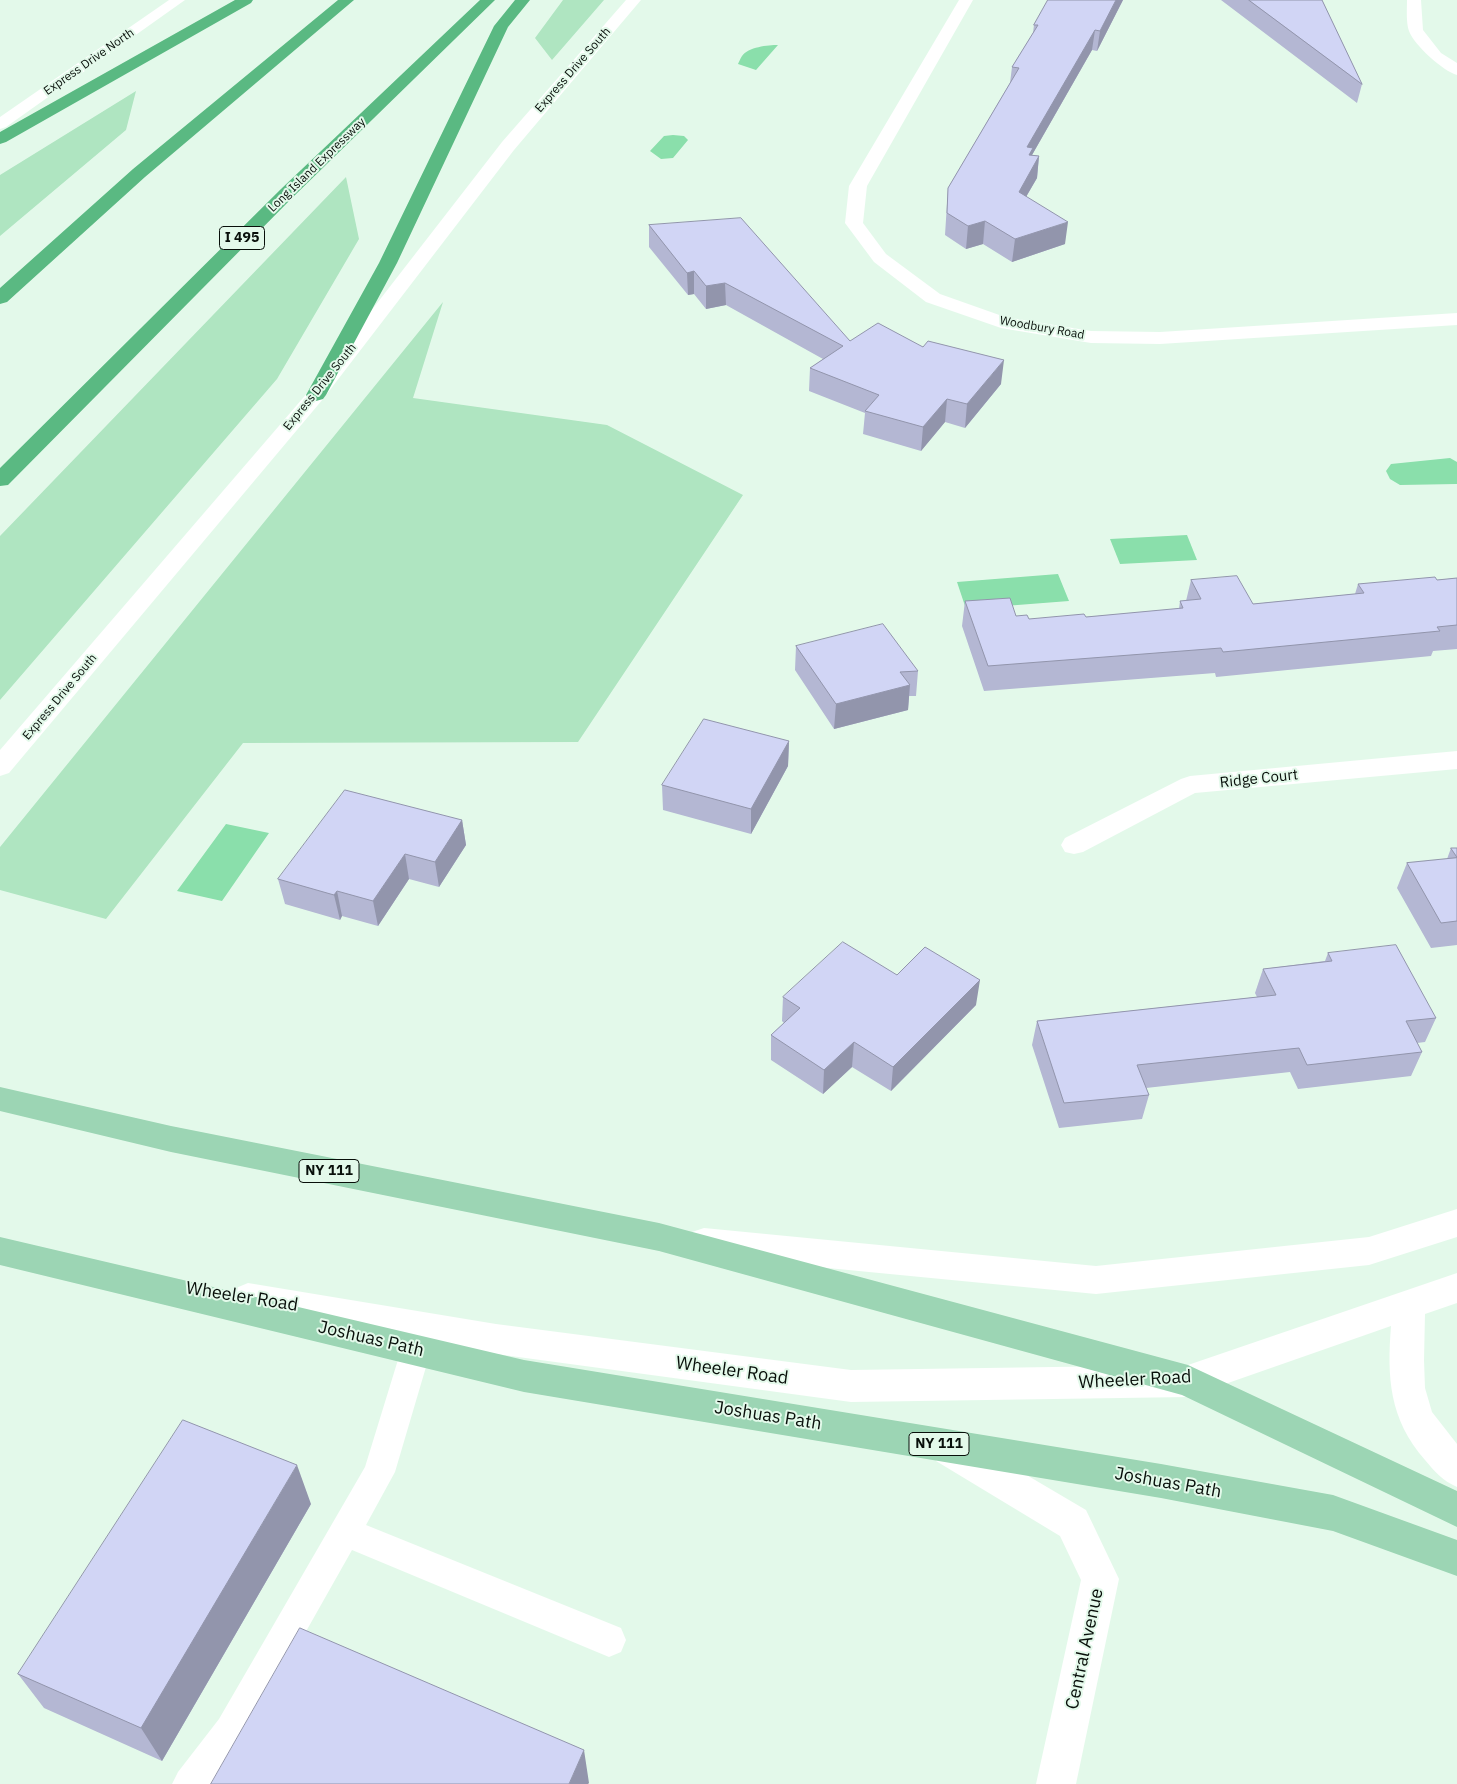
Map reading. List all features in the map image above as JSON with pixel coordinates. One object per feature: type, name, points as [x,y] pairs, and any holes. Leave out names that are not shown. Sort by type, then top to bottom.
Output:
[{"type":"highway","points":[[0,138],[246,0]]},
{"type":"highway","points":[[0,298],[139,174],[347,0]]},
{"type":"highway","name":"Long Island Expressway","points":[[0,480],[287,193],[488,0]]},
{"type":"highway","points":[[316,395],[388,263],[502,26],[523,0]]},
{"type":"main road","name":"Express Drive North","points":[[0,124],[178,0]]},
{"type":"main road","name":"Express Drive South","points":[[0,768],[316,395],[508,146],[634,0]]},
{"type":"main road","name":"Woodbury Road","points":[[966,0],[858,186],[854,222],[880,258],[933,298],[1001,322],[1091,337],[1160,338],[1457,319]]},
{"type":"main road","points":[[1414,0],[1416,31],[1436,56],[1457,70]]},
{"type":"main road","name":"Ridge Court","points":[[1074,845],[1190,786],[1457,760]]},
{"type":"main road","name":"NY 111","points":[[0,1099],[171,1139],[659,1237],[1188,1381],[1457,1508]]},
{"type":"main road","points":[[659,1237],[1096,1280],[1369,1251],[1457,1223]]},
{"type":"main road","name":"Wheeler Road","points":[[0,1251],[79,1270],[496,1339],[851,1386],[1188,1381],[1457,1288]]},
{"type":"main road","name":"Joshuas Path","points":[[79,1270],[524,1376],[1161,1481],[1333,1514],[1457,1558]]},
{"type":"main road","points":[[1409,1304],[1406,1384],[1415,1416],[1433,1443],[1457,1470]]},
{"type":"main road","name":"Central Avenue","points":[[941,1444],[1073,1523],[1100,1579],[1056,1784]]},
{"type":"lane","points":[[190,1784],[231,1731],[380,1472],[416,1350]]},
{"type":"lane","points":[[345,1532],[609,1640]]},
{"type":"shaded area","points":[[563,0],[604,0],[552,60],[535,38]]},
{"type":"shaded area","points":[[778,45],[756,70],[738,64],[742,56],[749,50]]},
{"type":"shaded area","points":[[136,91],[126,130],[0,236],[0,175]]},
{"type":"shaded area","points":[[664,136],[684,136],[688,140],[673,158],[661,159],[650,151]]},
{"type":"shaded area","points":[[346,177],[359,239],[277,379],[0,700],[0,536]]},
{"type":"shaded area","points":[[443,302],[413,398],[607,425],[743,495],[578,742],[243,743],[106,919],[0,890],[0,847]]},
{"type":"shaded area","points":[[1450,458],[1457,462],[1457,484],[1400,485],[1390,479],[1386,471],[1391,464]]},
{"type":"shaded area","points":[[1187,535],[1197,560],[1120,564],[1110,539]]},
{"type":"shaded area","points":[[1058,574],[1069,601],[966,609],[957,582]]},
{"type":"shaded area","points":[[226,824],[269,833],[222,901],[177,891]]},
{"type":"building","points":[[1048,0],[1116,0],[1100,31],[1095,30],[1027,147],[1033,148],[1029,155],[1039,156],[1019,192],[1068,222],[1015,239],[985,221],[968,226],[947,213],[948,188],[1019,68],[1012,67],[1038,25],[1034,25]]},
{"type":"building","points":[[1249,0],[1322,0],[1362,84]]},
{"type":"building","points":[[741,218],[850,341],[878,323],[923,347],[928,341],[1004,360],[967,404],[947,399],[923,427],[865,411],[879,395],[810,368],[843,346],[725,283],[706,286],[694,271],[687,273],[649,225]]},
{"type":"building","points":[[1237,576],[1253,604],[1364,593],[1358,584],[1435,577],[1437,580],[1457,578],[1457,625],[1437,627],[1440,631],[1223,652],[1221,648],[988,666],[965,601],[1010,598],[1016,616],[1027,615],[1029,619],[1084,614],[1086,617],[1183,608],[1180,601],[1201,599],[1191,580]]},
{"type":"building","points":[[883,624],[918,671],[900,672],[910,685],[836,704],[796,646]]},
{"type":"building","points":[[704,719],[789,741],[751,809],[662,785]]},
{"type":"building","points":[[345,790],[462,820],[435,862],[405,854],[373,901],[337,891],[334,895],[278,879]]},
{"type":"building","points":[[1451,848],[1457,848],[1457,857]]},
{"type":"building","points":[[1457,858],[1457,921],[1441,923],[1407,863]]},
{"type":"building","points":[[843,942],[897,975],[925,947],[980,980],[893,1067],[854,1042],[824,1070],[771,1035],[800,1008],[783,997]]},
{"type":"building","points":[[1396,945],[1436,1018],[1406,1021],[1422,1052],[1307,1065],[1299,1048],[1137,1065],[1149,1095],[1064,1103],[1037,1021],[1276,995],[1263,969],[1332,961],[1328,953]]},
{"type":"building","points":[[183,1420],[297,1465],[141,1728],[18,1674]]},
{"type":"building","points":[[300,1628],[584,1750],[569,1784],[211,1784]]}]
